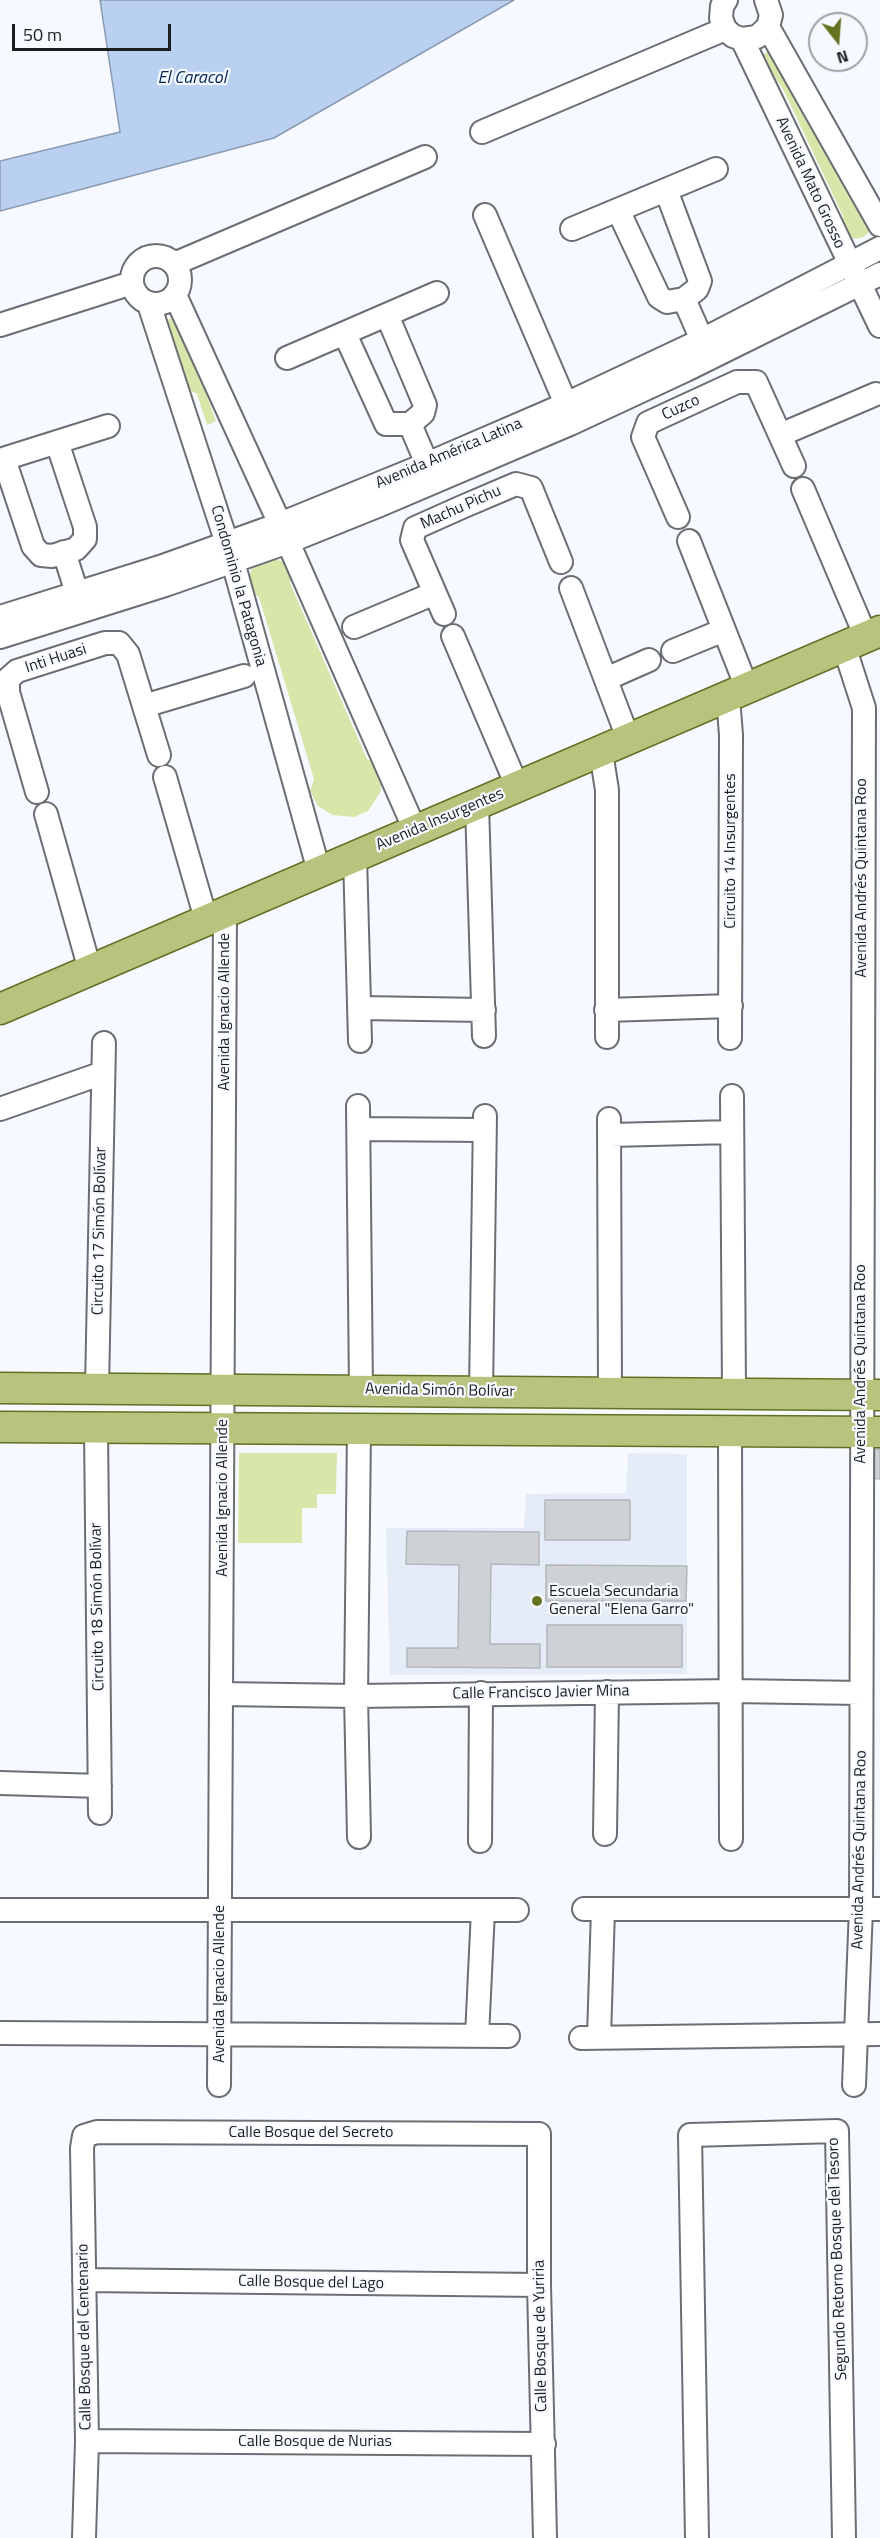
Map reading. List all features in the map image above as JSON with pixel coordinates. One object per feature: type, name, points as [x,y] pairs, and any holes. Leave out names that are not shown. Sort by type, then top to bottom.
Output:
[{"type":"main road","name":"Avenida Insurgentes","points":[[0,1009],[863,638]]},
{"type":"main road","name":"Avenida Simón Bolívar","points":[[0,1388],[870,1395]]},
{"type":"main road","points":[[542,1430],[543,1392]]},
{"type":"main road","points":[[0,1427],[871,1432]]},
{"type":"street","name":"Avenida Mato Grosso","points":[[726,0],[722,6],[721,18],[734,34],[880,326]]},
{"type":"street","points":[[482,132],[734,34],[757,37],[768,27],[771,15],[770,1]]},
{"type":"street","points":[[768,27],[880,225]]},
{"type":"street","points":[[174,264],[424,157]]},
{"type":"street","points":[[572,229],[716,169]]},
{"type":"street","points":[[618,210],[658,297],[667,302],[684,299],[697,289],[700,281],[666,190]]},
{"type":"street","points":[[485,214],[566,404]]},
{"type":"street","name":"Avenida América Latina","points":[[0,637],[51,622],[230,552],[450,475],[570,424],[686,370],[855,276],[880,248]]},
{"type":"street","points":[[0,326],[132,283],[132,273],[146,258],[156,256],[166,258],[174,264],[179,274],[179,285],[175,295],[159,304],[149,304]]},
{"type":"street","name":"Avenida América Latina","points":[[284,533],[427,464],[566,404],[702,340],[855,276],[880,274]]},
{"type":"street","name":"Condominio la Patagonia","points":[[132,283],[134,292],[141,300],[149,304],[230,552],[319,871]]},
{"type":"street","points":[[287,358],[437,292]]},
{"type":"street","points":[[175,295],[284,533],[415,830]]},
{"type":"street","points":[[684,299],[702,340]]},
{"type":"street","points":[[345,334],[386,424],[410,424],[423,413],[425,405],[387,315]]},
{"type":"street","points":[[686,370],[702,398]]},
{"type":"street","name":"Cuzco","points":[[678,517],[643,437],[648,423],[737,382],[756,382],[794,466]]},
{"type":"street","points":[[780,435],[876,394]]},
{"type":"street","points":[[410,424],[427,464]]},
{"type":"street","points":[[57,442],[85,527],[85,539],[75,549],[52,556],[41,555],[33,546],[2,459],[108,426]]},
{"type":"street","points":[[450,475],[462,507]]},
{"type":"street","name":"Machu Pichu","points":[[444,614],[412,540],[415,528],[462,507],[516,484],[531,488],[561,562]]},
{"type":"street","name":"Avenida Andrés Quintana Roo","points":[[803,489],[863,638],[872,708],[871,1432],[861,1693],[870,1909],[856,2034],[854,2085]]},
{"type":"street","name":"Circuito 14 Insurgentes","points":[[689,541],[724,630],[737,692],[731,735],[730,1038]]},
{"type":"street","points":[[64,552],[77,593]]},
{"type":"street","name":"Avenida América Latina","points":[[0,617],[77,593],[230,552]]},
{"type":"street","points":[[571,588],[628,738]]},
{"type":"street","points":[[354,627],[435,592]]},
{"type":"street","points":[[51,622],[61,657]]},
{"type":"street","points":[[673,651],[724,630]]},
{"type":"street","points":[[453,636],[517,786]]},
{"type":"street","name":"Inti Huasi","points":[[37,792],[8,692],[8,679],[17,671],[105,643],[118,643],[128,654],[162,766]]},
{"type":"street","points":[[606,679],[650,660]]},
{"type":"street","points":[[144,706],[244,676]]},
{"type":"street","points":[[601,752],[607,790],[607,1037]]},
{"type":"street","name":"Avenida Ignacio Allende","points":[[162,766],[216,915],[224,1389],[219,2085]]},
{"type":"street","points":[[477,804],[484,1036]]},
{"type":"street","points":[[46,814],[90,970]]},
{"type":"street","points":[[355,856],[361,1008],[360,1041]]},
{"type":"street","points":[[606,1010],[731,1006]]},
{"type":"street","points":[[361,1008],[484,1010]]},
{"type":"street","name":"Circuito 17 Simón Bolívar","points":[[96,1388],[104,1043]]},
{"type":"street","points":[[0,1109],[103,1073]]},
{"type":"street","points":[[732,1096],[734,1394]]},
{"type":"street","points":[[358,1106],[361,1390]]},
{"type":"street","points":[[358,1129],[484,1123],[481,1392]]},
{"type":"street","points":[[610,1393],[610,1127],[732,1132]]},
{"type":"street","name":"Circuito 18 Simón Bolívar","points":[[96,1428],[100,1814]]},
{"type":"street","points":[[359,1429],[356,1696],[359,1837]]},
{"type":"street","points":[[730,1431],[731,1839]]},
{"type":"street","name":"Calle Francisco Javier Mina","points":[[221,1694],[356,1696],[732,1691],[861,1693]]},
{"type":"street","points":[[605,1834],[607,1692]]},
{"type":"street","points":[[480,1841],[481,1694]]},
{"type":"street","points":[[0,1783],[100,1786]]},
{"type":"street","points":[[870,1909],[593,1909],[590,2037],[880,2034]]},
{"type":"street","points":[[0,1910],[517,1910]]},
{"type":"street","points":[[477,2036],[483,1910]]},
{"type":"street","points":[[0,2033],[508,2036]]},
{"type":"street","name":"Segundo Retorno Bosque del Tesoro","points":[[697,2538],[690,2134],[837,2131],[844,2538]]},
{"type":"street","name":"Calle Bosque del Secreto","points":[[84,2136],[97,2132],[539,2134]]},
{"type":"street","name":"Calle Bosque de Yuriria","points":[[539,2134],[539,2285],[545,2538]]},
{"type":"street","name":"Calle Bosque del Centenario","points":[[84,2136],[82,2148],[87,2441],[84,2538]]},
{"type":"street","name":"Calle Bosque del Lago","points":[[84,2280],[539,2285]]},
{"type":"street","name":"Calle Bosque de Nurias","points":[[87,2441],[544,2444]]},
{"type":"shaded area","name":"Escuela Secundaria General \"Elena Garro\"","points":[[628,1453],[687,1454],[687,1674],[390,1675],[386,1528],[524,1528],[526,1494],[626,1493]]},
{"type":"green space","points":[[770,50],[789,81],[788,87],[859,208],[873,223],[869,232],[863,237],[855,239],[846,235],[840,226],[843,216],[783,89],[763,60],[763,55]]},
{"type":"green space","points":[[176,317],[207,380],[205,391],[216,421],[207,425],[197,394],[188,389],[167,324],[169,319]]},
{"type":"green space","points":[[271,558],[284,562],[294,573],[290,583],[367,759],[380,766],[381,791],[368,811],[354,817],[332,815],[318,806],[310,791],[314,779],[259,597],[247,590],[251,570],[259,561]]},
{"type":"green space","points":[[239,1453],[337,1453],[336,1494],[317,1494],[317,1508],[302,1508],[302,1543],[238,1543]]},
{"type":"water","name":"El Caracol","points":[[100,0],[514,0],[274,138],[0,211],[0,161],[120,132]]},
{"type":"building","points":[[873,1449],[880,1449],[880,1479],[872,1478]]},
{"type":"building","points":[[545,1500],[630,1500],[630,1540],[545,1540]]},
{"type":"building","points":[[407,1531],[539,1532],[539,1565],[491,1564],[490,1644],[540,1644],[540,1668],[407,1667],[407,1648],[458,1648],[459,1565],[406,1564]]},
{"type":"building","points":[[546,1565],[687,1566],[686,1601],[546,1601]]},
{"type":"building","points":[[547,1625],[682,1625],[682,1667],[547,1667]]},
{"type":"place","name":"Escuela Secundaria General \"Elena Garro\"","points":[[537,1601]]}]
